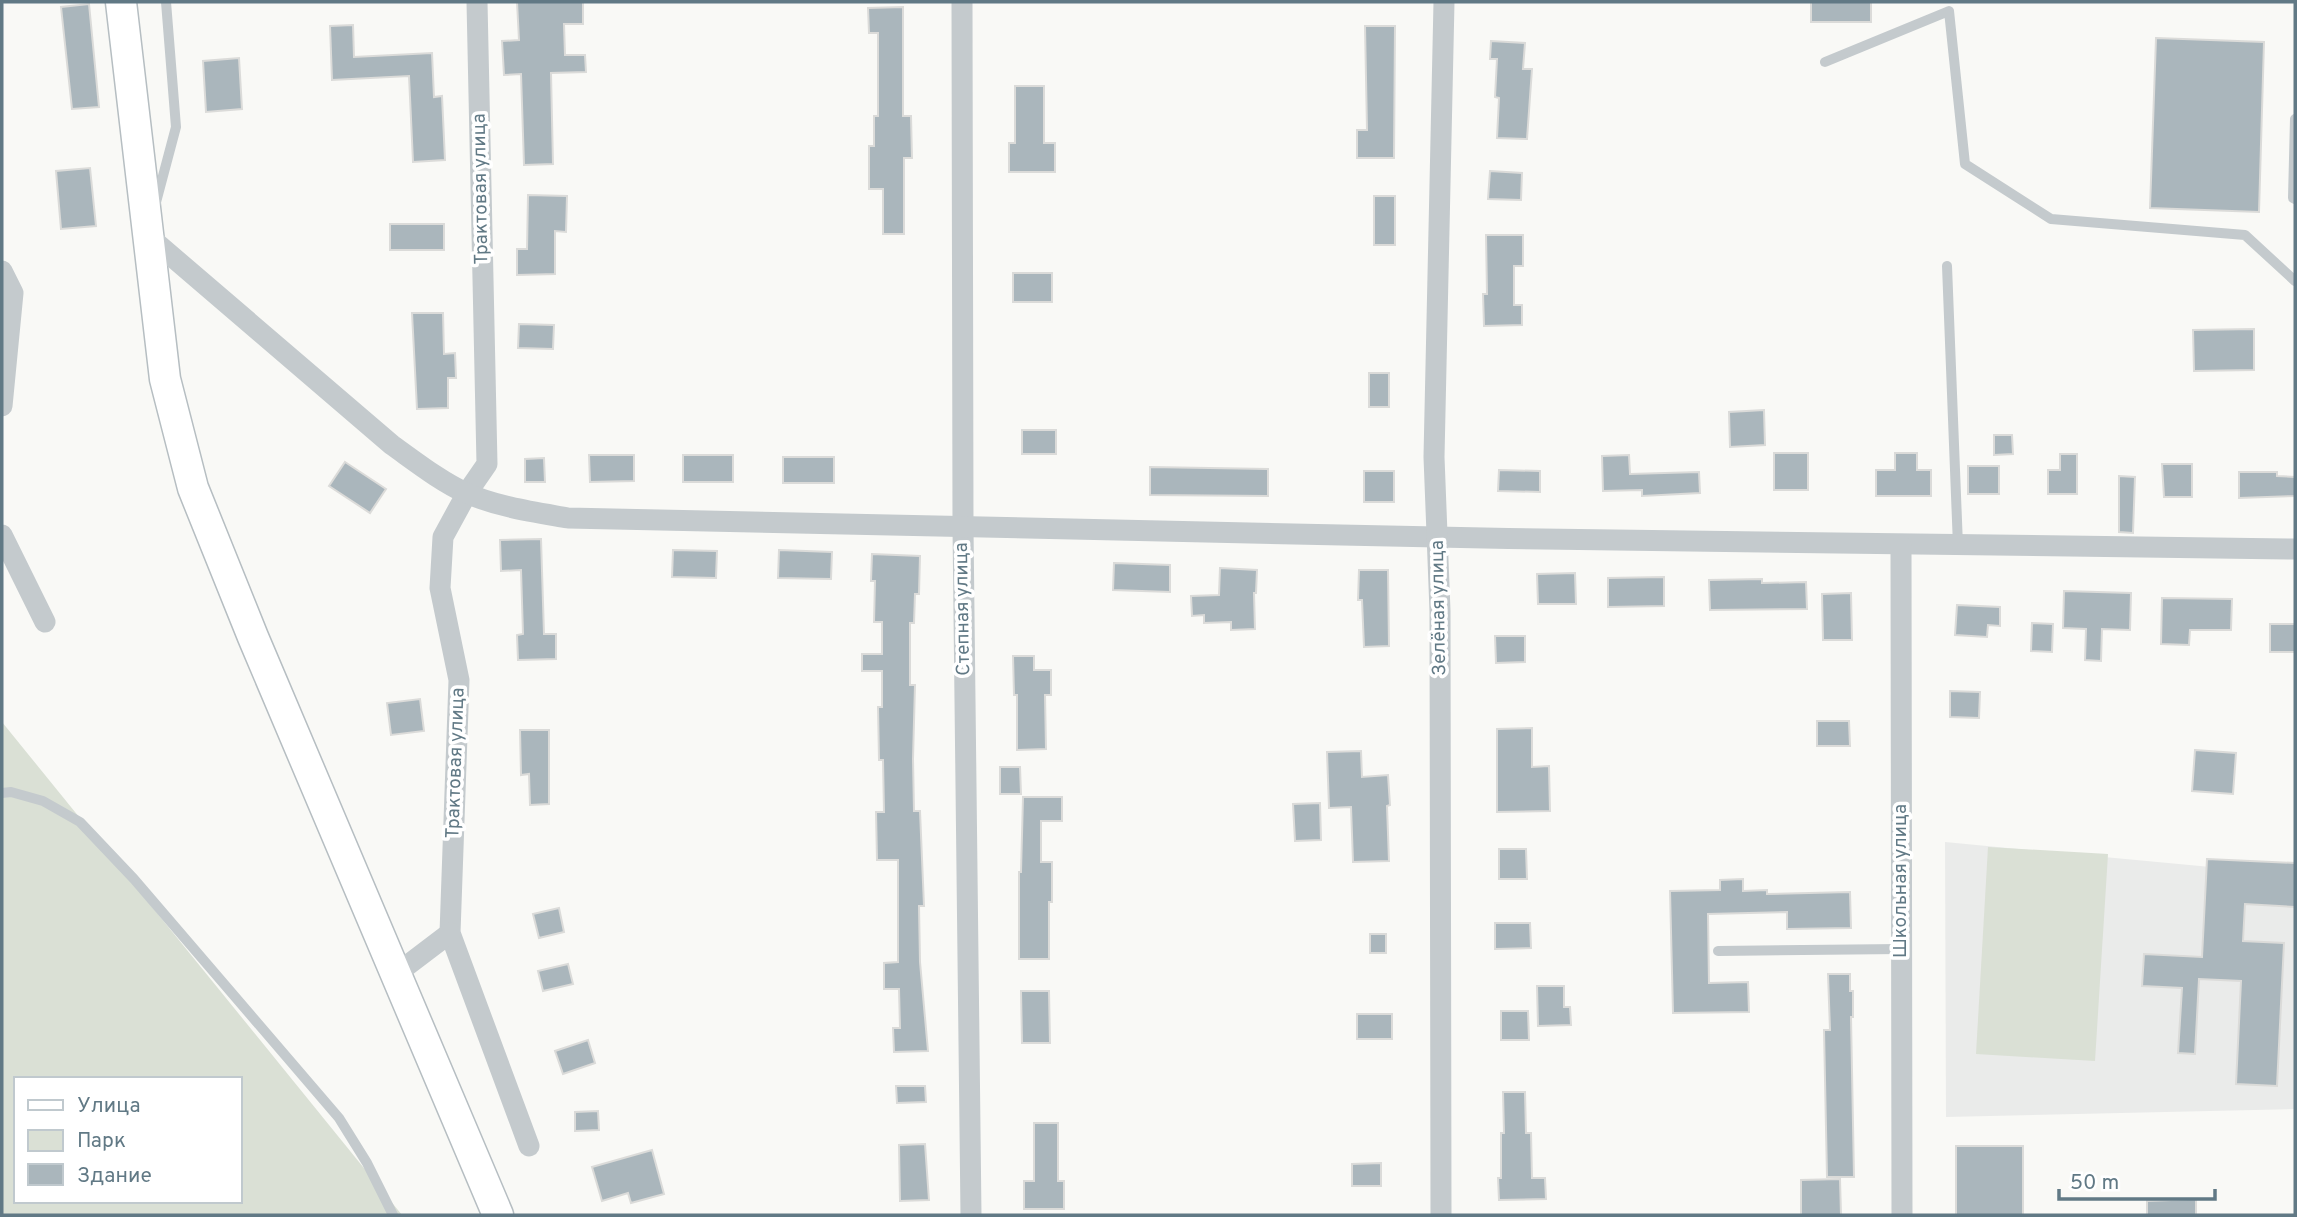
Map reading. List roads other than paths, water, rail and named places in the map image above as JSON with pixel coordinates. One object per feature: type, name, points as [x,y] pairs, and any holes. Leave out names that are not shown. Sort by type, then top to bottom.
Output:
[{"type":"main road","points":[[121,2],[165,379],[193,488],[253,637],[498,1215]]},
{"type":"street","name":"Трактовая улица","points":[[477,2],[487,464],[443,537],[440,588],[459,680],[450,933],[529,1146]]},
{"type":"street","name":"Степная улица","points":[[962,2],[962,528],[971,1215]]},
{"type":"street","name":"Зелёная улица","points":[[1440,1215],[1440,611],[1434,457],[1444,2]]},
{"type":"street","points":[[147,235],[392,445],[426,470],[467,494],[516,509],[568,518],[1437,538],[2295,549]]},
{"type":"street","points":[[2,271],[13,293],[2,406]]},
{"type":"street","points":[[2,535],[45,622]]},
{"type":"street","name":"Школьная улица","points":[[1901,546],[1902,1215]]},
{"type":"street","points":[[396,974],[450,933]]},
{"type":"lane","points":[[147,235],[176,127],[166,2]]},
{"type":"lane","points":[[1825,62],[1949,11],[1965,164],[2051,219],[2245,235],[2295,281]]},
{"type":"lane","points":[[2295,120],[2295,199]]},
{"type":"lane","points":[[1948,266],[1958,546]]},
{"type":"lane","points":[[2,793],[10,792],[43,801],[80,822],[134,880],[339,1118],[368,1163],[393,1215]]},
{"type":"lane","points":[[1718,951],[1901,949]]}]
